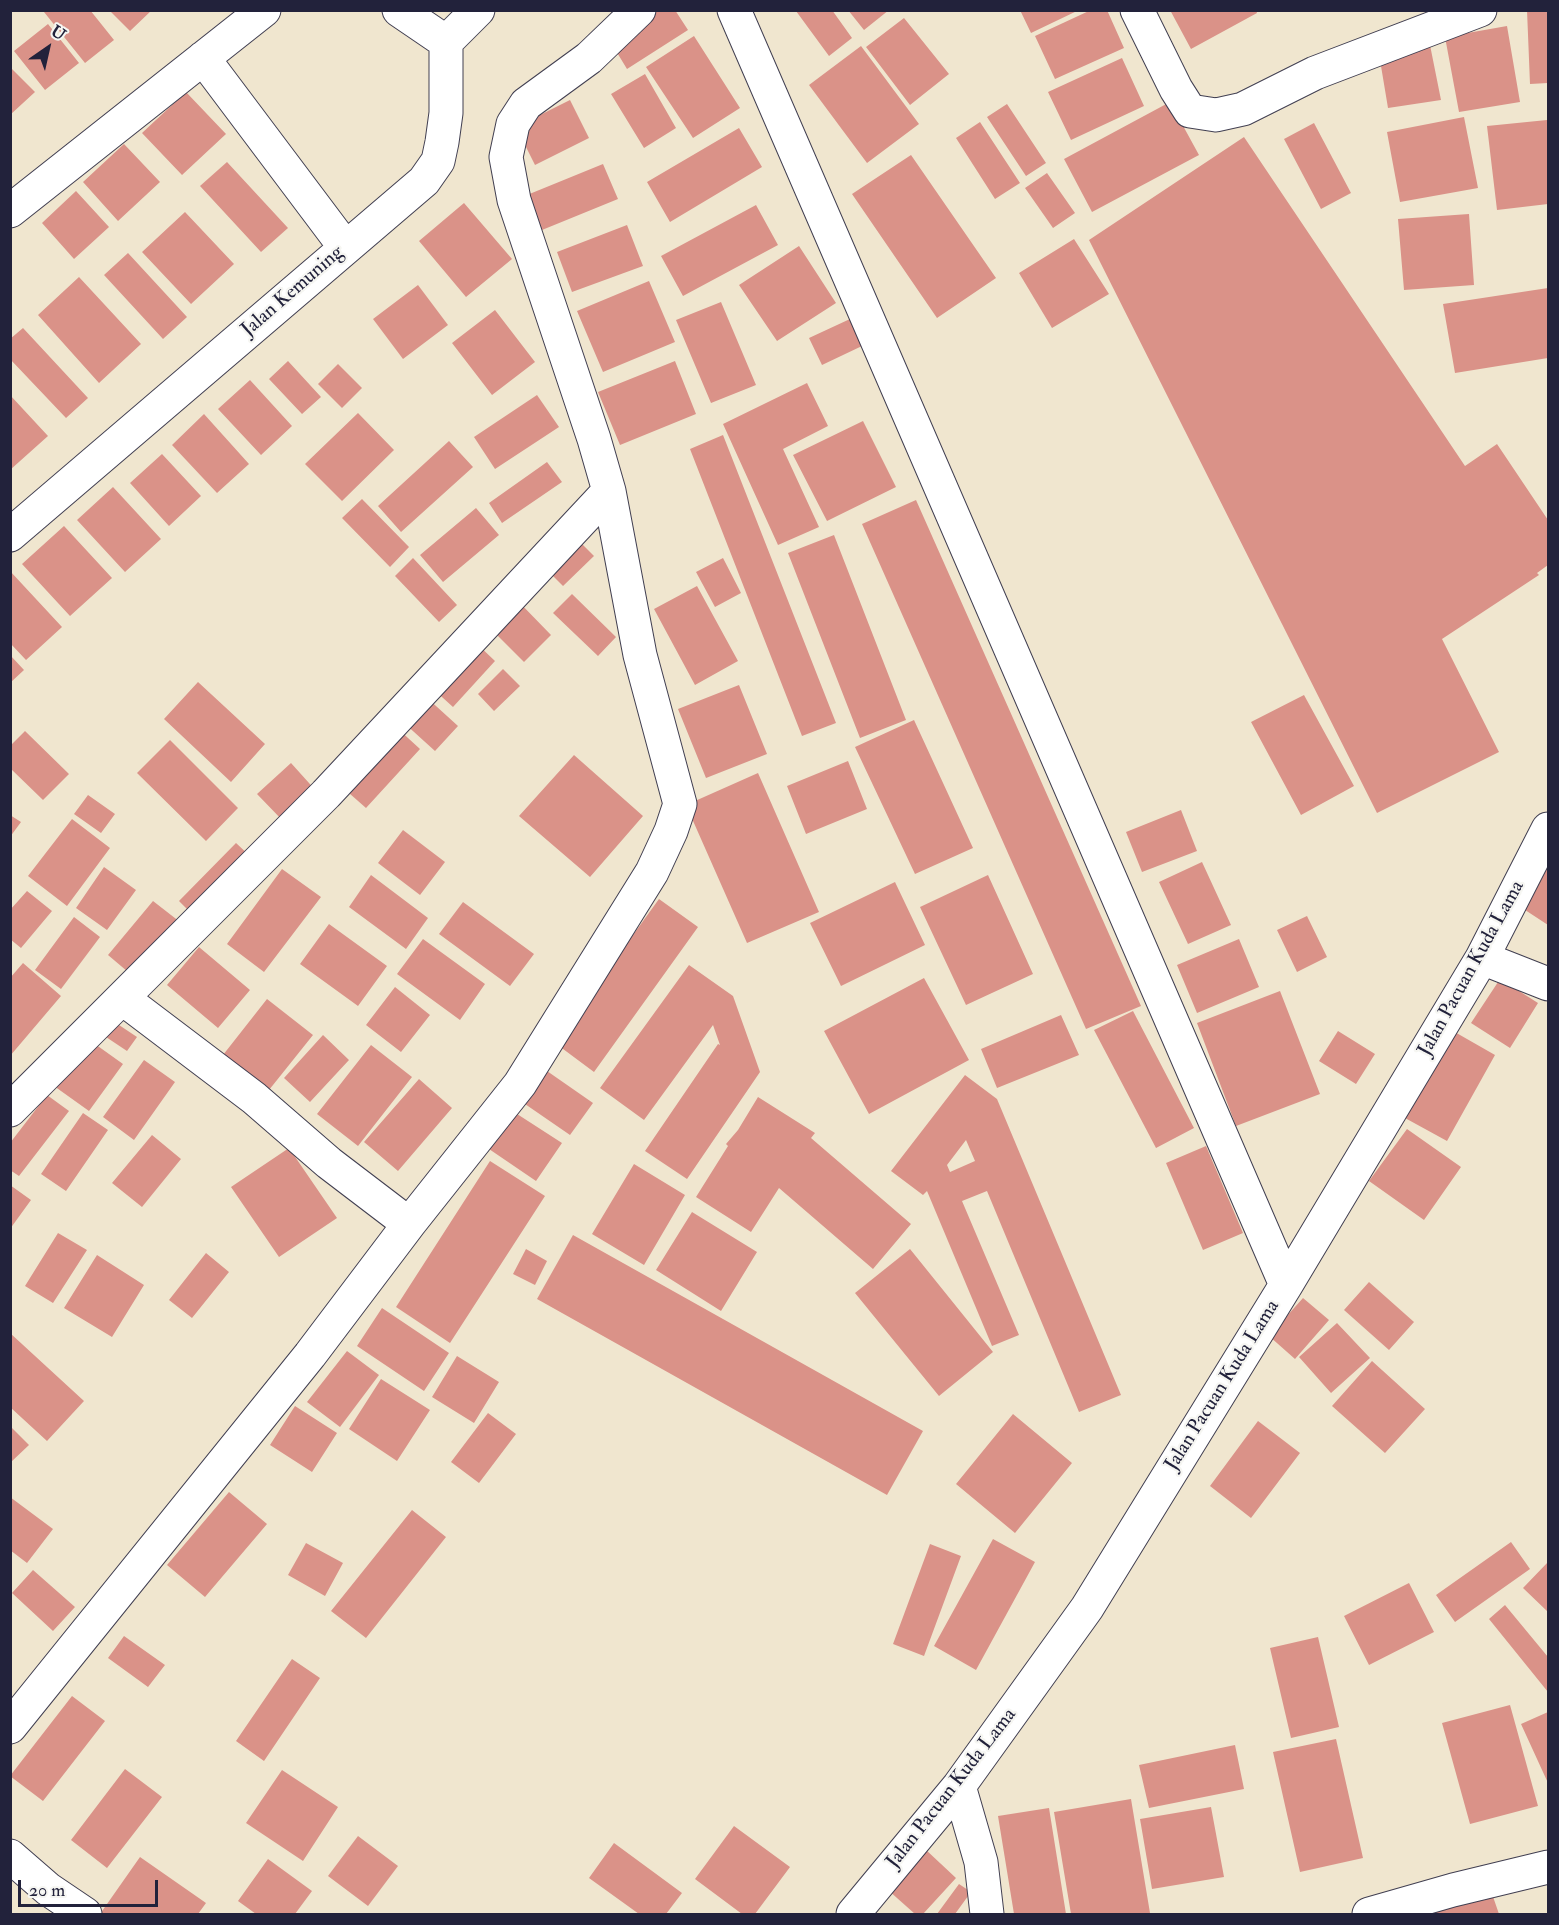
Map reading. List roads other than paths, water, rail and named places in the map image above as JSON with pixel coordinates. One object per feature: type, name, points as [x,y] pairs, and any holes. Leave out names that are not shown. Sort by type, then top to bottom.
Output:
[{"type":"street","points":[[10,211],[264,10]]},
{"type":"street","points":[[399,10],[446,42],[478,10]]},
{"type":"street","points":[[10,1727],[310,1355],[409,1224],[520,1084],[652,872],[671,831],[680,804],[640,655],[609,491],[594,439],[514,200],[506,157],[513,124],[526,104],[589,58],[639,10]]},
{"type":"street","points":[[734,10],[1286,1286]]},
{"type":"street","points":[[1137,10],[1176,89],[1190,111],[1216,115],[1243,109],[1315,73],[1480,10]]},
{"type":"street","name":"Jalan Kemuning","points":[[10,536],[424,181],[438,161],[442,142],[446,113],[446,42]]},
{"type":"street","points":[[203,58],[345,247]]},
{"type":"street","points":[[10,1110],[326,794],[609,491]]},
{"type":"street","name":"Jalan Pacuan Kuda Lama","points":[[853,1914],[959,1786],[1086,1608],[1286,1286],[1482,958],[1548,829]]},
{"type":"street","points":[[1482,958],[1548,984]]},
{"type":"street","points":[[122,998],[254,1098],[329,1163],[409,1224]]},
{"type":"street","points":[[959,1786],[981,1862],[987,1914]]},
{"type":"street","points":[[10,1856],[48,1889],[85,1914]]},
{"type":"street","points":[[1369,1914],[1453,1890],[1548,1867]]}]
